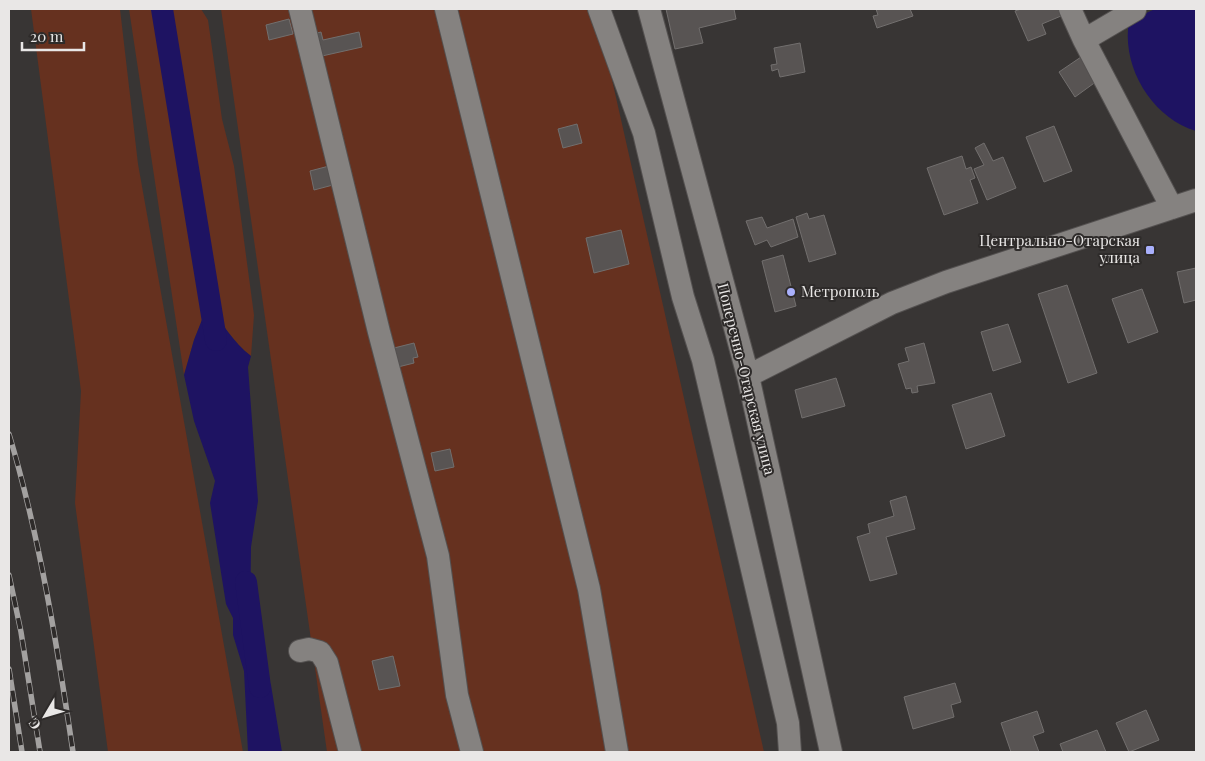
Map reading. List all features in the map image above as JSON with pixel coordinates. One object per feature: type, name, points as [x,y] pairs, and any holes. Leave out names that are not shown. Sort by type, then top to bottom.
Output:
[{"type":"street","points":[[300,9],[386,359],[438,556],[457,695],[472,752]]},
{"type":"street","points":[[446,9],[589,589],[617,752]]},
{"type":"street","points":[[599,9],[644,133],[683,297],[703,360],[788,723],[790,752]]},
{"type":"street","name":"Поперечно-Отарская улица","points":[[649,9],[748,376],[832,752]]},
{"type":"street","points":[[1070,9],[1084,40],[1172,208]]},
{"type":"street","points":[[1084,40],[1135,10]]},
{"type":"street","points":[[748,376],[892,303],[946,282],[1196,200]]},
{"type":"street","points":[[300,651],[310,649],[320,652],[327,663],[350,752]]},
{"type":"shaded area","points":[[31,9],[120,9],[138,164],[243,752],[108,752],[75,503],[81,391]]},
{"type":"shaded area","points":[[129,9],[201,9],[208,20],[222,119],[234,166],[254,315],[251,356],[207,308],[194,340],[184,375]]},
{"type":"shaded area","points":[[221,9],[596,9],[764,752],[327,752]]},
{"type":"shaded area","points":[[1155,9],[1196,9],[1196,131],[1166,115],[1153,103],[1135,73],[1130,56],[1129,21]]},
{"type":"shaded area","points":[[207,307],[239,345],[251,356],[248,367],[258,501],[251,547],[250,628],[254,654],[271,685],[282,752],[248,752],[244,671],[233,635],[233,618],[226,604],[210,503],[215,481],[194,421],[184,375],[194,340]]},
{"type":"building","points":[[666,9],[734,9],[736,19],[699,28],[703,43],[675,49]]},
{"type":"building","points":[[876,9],[910,9],[913,16],[877,28],[873,16],[878,15]]},
{"type":"building","points":[[1021,9],[1058,9],[1061,16],[1042,24],[1046,34],[1028,41],[1015,11]]},
{"type":"building","points":[[289,19],[293,34],[269,40],[266,25]]},
{"type":"building","points":[[321,32],[323,40],[359,32],[362,47],[322,56],[317,33]]},
{"type":"building","points":[[800,43],[805,72],[780,77],[778,69],[772,71],[771,65],[777,64],[774,48]]},
{"type":"building","points":[[1081,57],[1097,81],[1075,97],[1059,72]]},
{"type":"building","points":[[577,124],[582,143],[563,148],[558,129]]},
{"type":"building","points":[[1054,126],[1072,171],[1044,182],[1026,137]]},
{"type":"building","points":[[984,143],[993,161],[1003,157],[1016,188],[987,200],[974,169],[984,165],[975,148]]},
{"type":"building","points":[[962,156],[966,169],[971,167],[975,178],[970,180],[978,203],[944,215],[927,168]]},
{"type":"building","points":[[329,166],[333,185],[314,190],[310,171]]},
{"type":"building","points":[[807,213],[809,219],[824,215],[836,254],[809,262],[796,217]]},
{"type":"building","points":[[762,217],[767,228],[793,219],[798,237],[771,247],[767,240],[755,245],[746,221]]},
{"type":"building","points":[[621,230],[629,264],[594,273],[586,238]]},
{"type":"building","points":[[783,255],[796,306],[775,312],[762,261]]},
{"type":"building","points":[[1196,268],[1196,300],[1184,303],[1177,272]]},
{"type":"building","points":[[1067,285],[1097,373],[1068,383],[1038,294]]},
{"type":"building","points":[[1142,289],[1158,332],[1128,343],[1112,299]]},
{"type":"building","points":[[1008,324],[1021,362],[993,371],[981,332]]},
{"type":"building","points":[[414,343],[418,357],[413,358],[414,363],[398,367],[394,348]]},
{"type":"building","points":[[924,343],[935,383],[917,386],[918,392],[912,393],[911,388],[906,389],[898,364],[909,361],[905,348]]},
{"type":"building","points":[[836,378],[845,406],[802,418],[795,390]]},
{"type":"building","points":[[991,393],[1005,436],[966,449],[952,405]]},
{"type":"building","points":[[450,449],[454,467],[435,471],[431,453]]},
{"type":"building","points":[[906,496],[915,529],[886,537],[897,574],[870,581],[857,537],[870,533],[868,524],[894,516],[890,501]]},
{"type":"building","points":[[393,656],[400,686],[379,690],[372,661]]},
{"type":"building","points":[[955,683],[961,702],[951,705],[954,717],[913,729],[904,697]]},
{"type":"building","points":[[1146,710],[1159,740],[1129,752],[1116,723]]},
{"type":"building","points":[[1037,711],[1044,732],[1033,736],[1039,752],[1011,752],[1001,723]]},
{"type":"building","points":[[1097,730],[1106,752],[1063,752],[1060,744]]},
{"type":"waterway","points":[[162,9],[216,340]]},
{"type":"waterway","points":[[246,582],[260,687]]},
{"type":"railway","points":[[9,434],[39,552],[73,752]]},
{"type":"railway","points":[[9,575],[21,632],[40,752]]},
{"type":"railway","points":[[9,669],[22,752]]},
{"type":"place","name":"Центрально-Отарская улица","points":[[1150,250]]},
{"type":"place","name":"Метрополь","points":[[791,292]]}]
